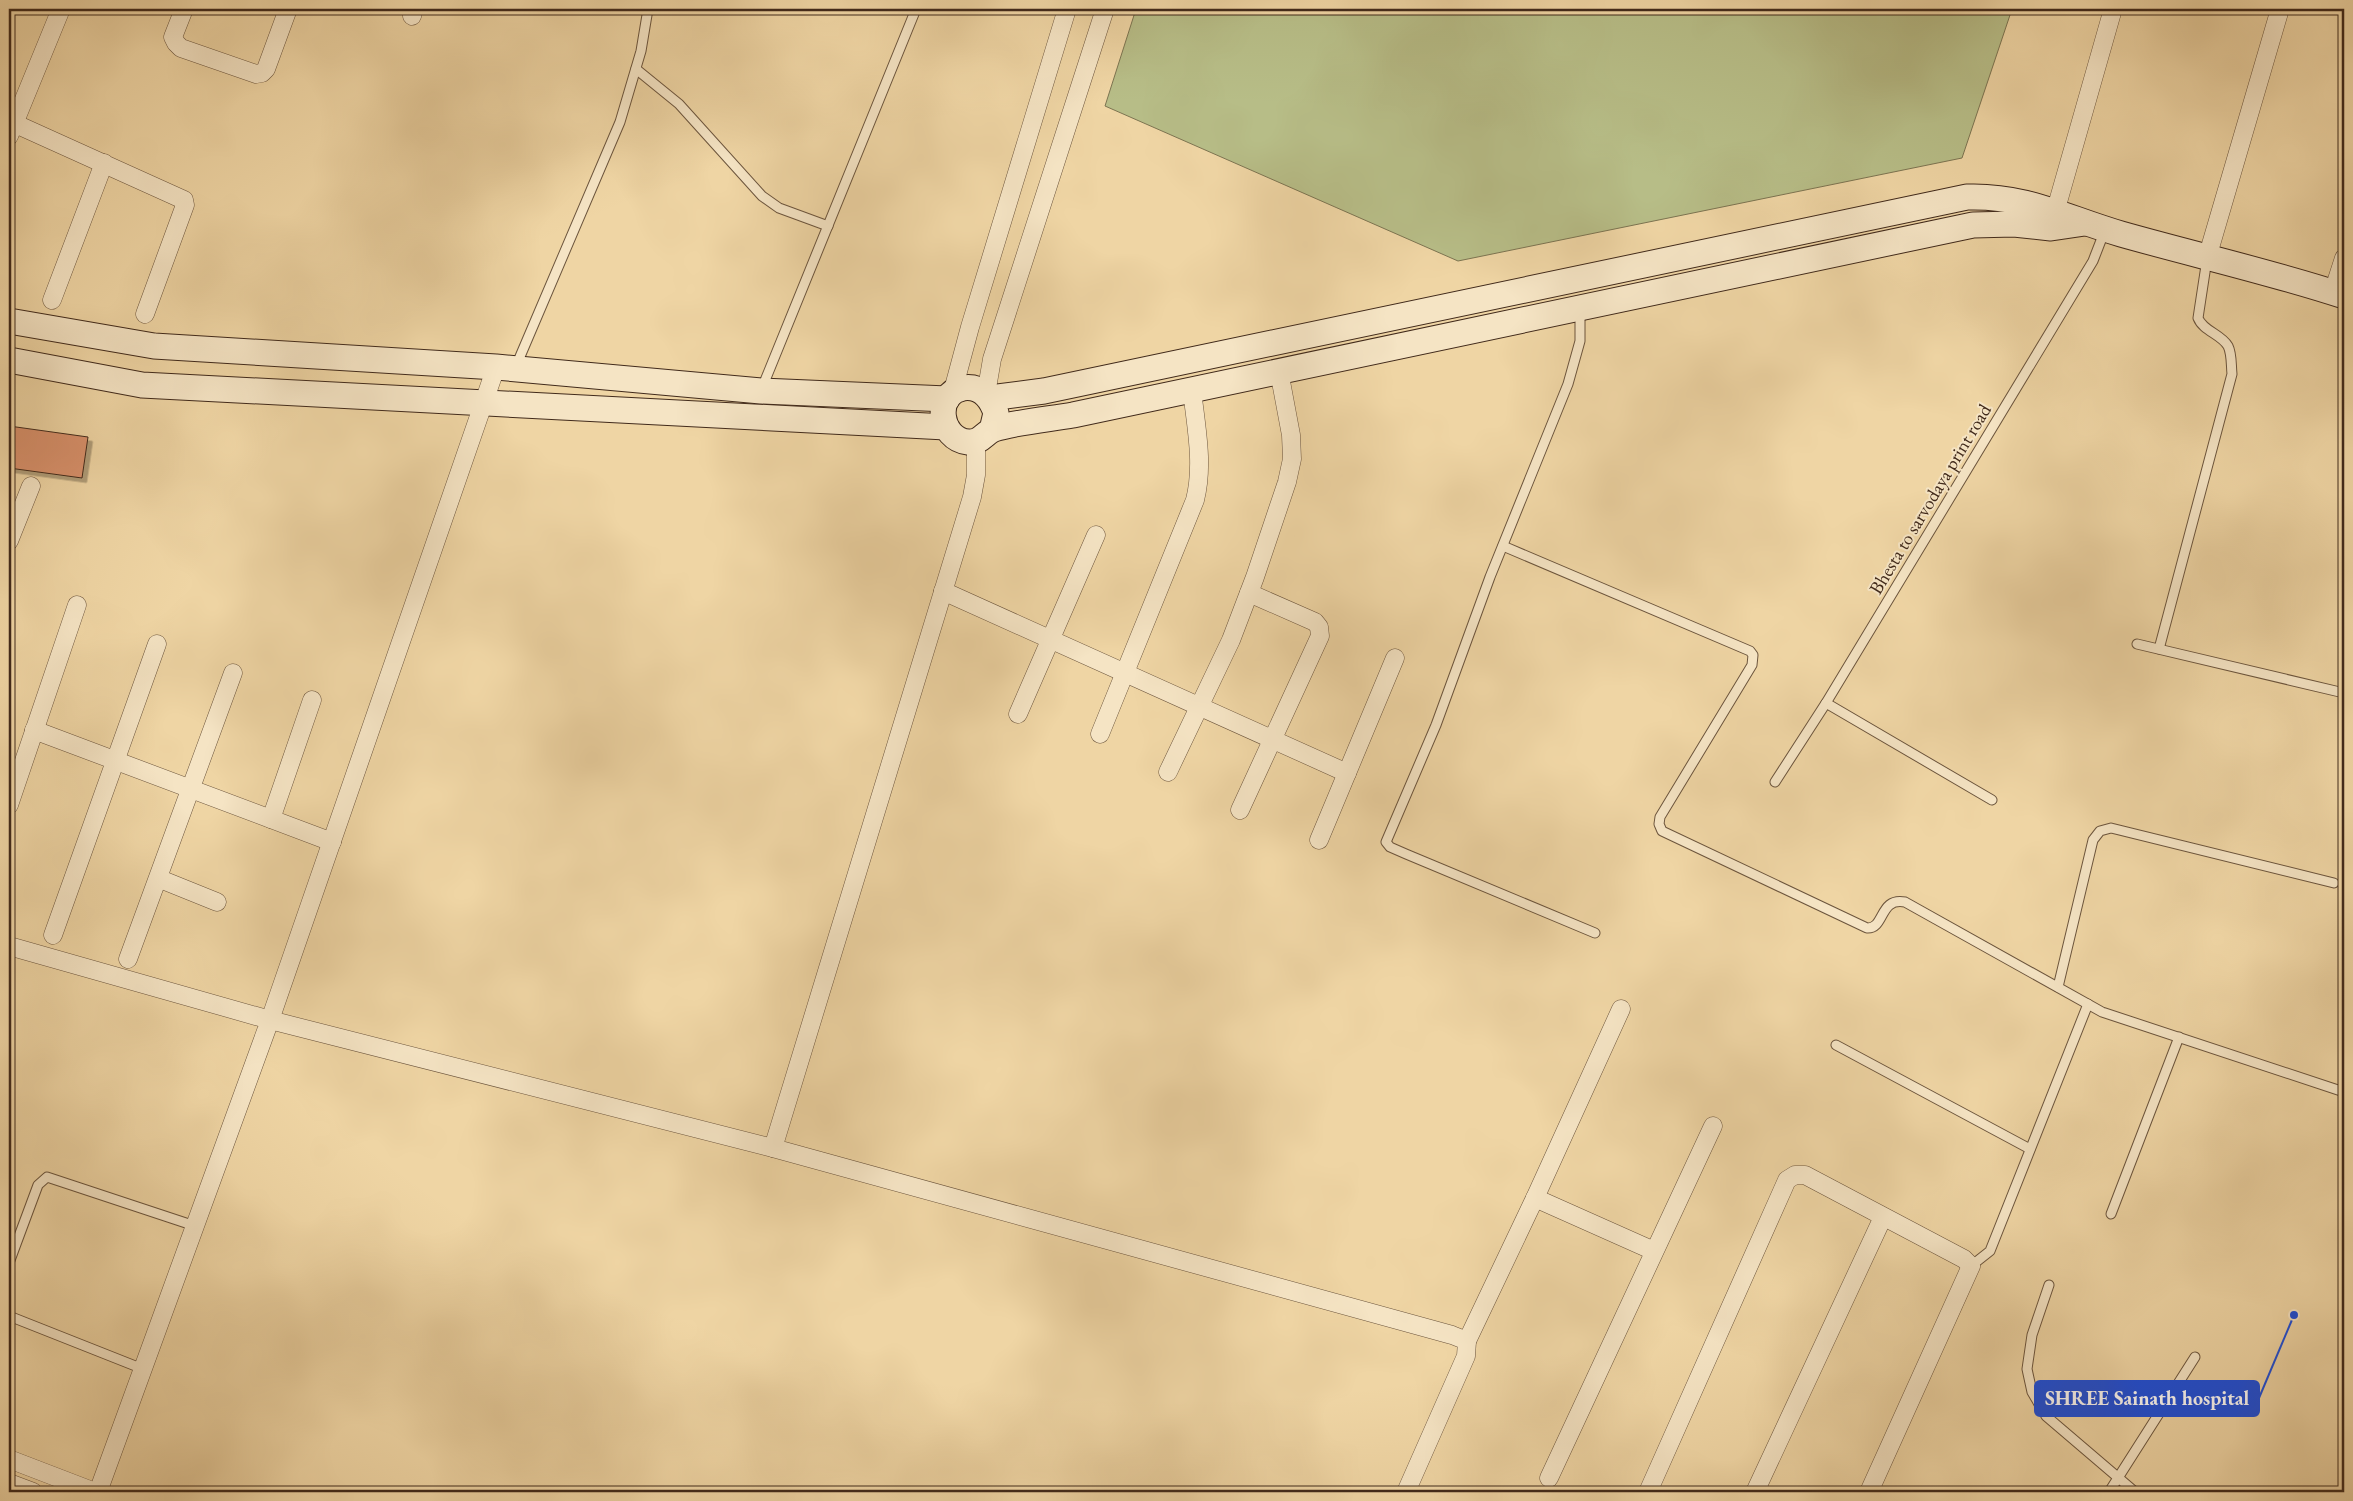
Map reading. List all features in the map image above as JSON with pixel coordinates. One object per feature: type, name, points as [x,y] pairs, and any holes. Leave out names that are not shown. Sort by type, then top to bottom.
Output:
[{"type":"main road","points":[[2053,219],[2014,224],[1973,225],[1279,371],[962,441],[954,437],[946,427],[942,413],[949,397],[963,388],[974,389],[988,396],[1044,391],[1967,197],[2009,198],[2053,219],[2095,226],[2338,294]]},
{"type":"main road","points":[[9,321],[154,346],[505,368],[761,391],[949,397]]},
{"type":"main road","points":[[9,360],[142,385],[946,427]]},
{"type":"main road","points":[[984,435],[996,413],[988,396]]},
{"type":"street","points":[[61,9],[10,127],[104,162],[184,200],[185,205],[145,314]]},
{"type":"street","points":[[184,9],[173,37],[176,44],[181,48],[256,74],[262,73],[266,69],[288,9]]},
{"type":"street","points":[[949,397],[1067,9]]},
{"type":"street","points":[[988,396],[992,359],[1106,9]]},
{"type":"street","points":[[2053,219],[2114,9]]},
{"type":"street","points":[[2207,258],[2280,9]]},
{"type":"street","points":[[52,300],[104,162]]},
{"type":"street","points":[[2338,294],[2344,258]]},
{"type":"street","points":[[9,1459],[96,1492],[143,1370],[270,1020],[485,403],[505,368]]},
{"type":"street","points":[[1168,772],[1231,640],[1287,482],[1292,459],[1291,435],[1279,371]]},
{"type":"street","points":[[1100,734],[1126,674],[1195,500],[1200,482],[1200,463],[1192,390]]},
{"type":"street","points":[[774,1148],[972,497],[984,435]]},
{"type":"street","points":[[9,541],[31,486]]},
{"type":"street","points":[[1018,714],[1096,535]]},
{"type":"street","points":[[943,591],[1347,773]]},
{"type":"street","points":[[1240,810],[1320,636],[1320,630],[1315,622],[1249,593]]},
{"type":"street","points":[[9,805],[77,605]]},
{"type":"street","points":[[53,935],[157,644]]},
{"type":"street","points":[[1319,840],[1395,658]]},
{"type":"street","points":[[128,959],[160,879],[190,789],[233,673]]},
{"type":"street","points":[[271,819],[312,700]]},
{"type":"street","points":[[34,730],[332,842]]},
{"type":"street","points":[[160,879],[217,902]]},
{"type":"street","points":[[9,946],[270,1020],[774,1148],[1452,1335],[1467,1341]]},
{"type":"street","points":[[1406,1492],[1466,1356],[1467,1341],[1535,1198],[1621,1009]]},
{"type":"street","points":[[1548,1478],[1713,1126]]},
{"type":"street","points":[[1648,1492],[1787,1180],[1795,1174],[1804,1175],[1964,1259],[1971,1266],[1869,1492]]},
{"type":"street","points":[[1535,1198],[1654,1251]]},
{"type":"street","points":[[1755,1492],[1883,1218]]},
{"type":"street","points":[[9,1483],[33,1492]]},
{"type":"lane","points":[[505,368],[620,122],[636,69],[648,9]]},
{"type":"lane","points":[[761,391],[916,9]]},
{"type":"lane","points":[[636,69],[679,104],[762,196],[779,208],[828,226]]},
{"type":"lane","name":"Bhesta to sarvodaya print road","points":[[1775,782],[1826,704],[2093,261],[2095,226]]},
{"type":"lane","points":[[2159,649],[2232,374],[2231,355],[2227,344],[2201,324],[2198,318],[2207,258]]},
{"type":"lane","points":[[1580,307],[1580,341],[1576,362],[1503,546],[1436,725],[1386,842],[1390,847],[1406,854],[1595,933]]},
{"type":"lane","points":[[1503,546],[1750,651],[1753,655],[1752,664],[1660,817],[1659,824],[1662,831],[1867,928],[1875,925],[1890,902],[1895,900],[1905,902],[2102,1012],[2344,1092]]},
{"type":"lane","points":[[2137,644],[2344,692]]},
{"type":"lane","points":[[1826,704],[1992,800]]},
{"type":"lane","points":[[2058,987],[2093,840],[2100,831],[2111,828],[2334,883]]},
{"type":"lane","points":[[1971,1266],[1990,1251],[2088,1004]]},
{"type":"lane","points":[[2111,1214],[2179,1037]]},
{"type":"lane","points":[[1836,1045],[2030,1149]]},
{"type":"lane","points":[[9,1263],[38,1185],[47,1177],[195,1226]]},
{"type":"lane","points":[[2048,1285],[2032,1335],[2027,1369],[2032,1392],[2046,1416],[2135,1492]]},
{"type":"lane","points":[[9,1316],[143,1370]]},
{"type":"lane","points":[[2110,1492],[2194,1357]]},
{"type":"green space","points":[[1136,9],[2012,9],[1962,158],[1458,261],[1105,106]]},
{"type":"building","points":[[9,426],[88,437],[82,478],[9,468]]},
{"type":"place","name":"SHREE Sainath hospital","points":[[2294,1315]]}]
